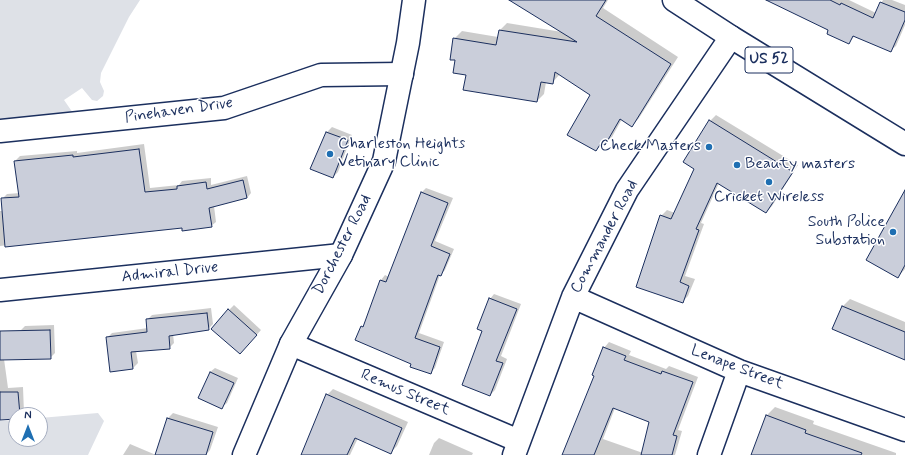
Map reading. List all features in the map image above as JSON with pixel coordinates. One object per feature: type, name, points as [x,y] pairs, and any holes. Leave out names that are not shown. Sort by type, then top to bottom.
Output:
[{"type":"street","name":"Dorchester Road","points":[[244,455],[291,344],[341,255],[384,160],[402,74],[414,0]]},
{"type":"street","name":"US 52","points":[[674,0],[731,37],[905,144]]},
{"type":"street","name":"Commander Road","points":[[517,448],[573,297],[627,190],[731,37]]},
{"type":"street","name":"Pinehaven Drive","points":[[0,131],[224,108],[321,75],[402,74]]},
{"type":"street","name":"Admiral Drive","points":[[0,290],[341,255]]},
{"type":"street","name":"Lenape Street","points":[[573,297],[739,372],[905,430]]},
{"type":"street","name":"Remus Street","points":[[291,344],[517,448]]},
{"type":"street","points":[[709,455],[739,372]]},
{"type":"shaded area","points":[[0,0],[140,0],[129,17],[101,73],[100,82],[104,91],[103,96],[97,101],[92,100],[82,88],[64,100],[73,113],[0,120]]},
{"type":"shaded area","points":[[98,413],[104,421],[88,455],[0,455],[0,421],[8,420],[8,447],[48,447],[48,417]]},
{"type":"building","points":[[509,0],[606,0],[596,16],[671,64],[632,127],[620,119],[605,145],[601,143],[596,151],[567,135],[590,95],[555,72],[553,84],[541,82],[537,102],[463,90],[466,75],[453,73],[455,60],[450,60],[453,38],[496,45],[499,30],[577,42]]},
{"type":"building","points":[[766,0],[830,0],[840,5],[841,3],[873,18],[880,2],[905,12],[905,20],[891,52],[853,36],[849,44],[827,34],[828,30]]},
{"type":"building","points":[[709,120],[793,172],[766,213],[717,183],[696,229],[699,230],[680,282],[689,286],[683,303],[636,287],[660,215],[671,219],[694,169],[683,162]]},
{"type":"building","name":"Charleston Heights Vetinary Clinic","points":[[326,132],[348,140],[333,178],[310,169]]},
{"type":"building","points":[[139,149],[145,192],[177,189],[177,186],[206,182],[207,189],[243,180],[247,198],[209,208],[212,227],[182,231],[182,228],[5,247],[1,198],[19,197],[14,161],[73,155],[73,157]]},
{"type":"building","name":"South Police Substation","points":[[905,190],[905,265],[898,278],[866,260]]},
{"type":"building","points":[[421,192],[448,203],[431,246],[450,254],[441,276],[438,275],[415,338],[440,347],[431,374],[410,367],[411,364],[355,340],[361,326],[363,327],[380,280],[386,282]]},
{"type":"building","points":[[489,298],[517,309],[496,361],[503,363],[490,396],[462,385],[482,331],[477,329]]},
{"type":"building","points":[[842,306],[905,332],[905,360],[832,329]]},
{"type":"building","points":[[228,309],[257,335],[240,354],[211,329]]},
{"type":"building","points":[[207,313],[209,330],[169,336],[170,349],[131,352],[133,369],[110,372],[106,337],[147,332],[146,319]]},
{"type":"building","points":[[50,330],[51,359],[0,360],[0,331]]},
{"type":"building","points":[[603,347],[626,356],[624,360],[661,374],[662,371],[693,382],[673,435],[677,436],[672,455],[641,455],[649,422],[613,408],[594,455],[562,455],[594,376],[592,375]]},
{"type":"building","points":[[210,372],[234,383],[222,409],[198,398]]},
{"type":"building","points":[[0,392],[18,392],[19,407],[8,407],[8,420],[0,420]]},
{"type":"building","points":[[326,394],[402,428],[391,454],[355,438],[347,455],[301,455]]},
{"type":"building","points":[[766,415],[806,430],[805,433],[862,453],[861,455],[751,455]]},
{"type":"building","points":[[167,418],[213,432],[206,455],[155,455]]},
{"type":"place","name":"Check Masters","points":[[709,147]]},
{"type":"place","name":"Charleston Heights Vetinary Clinic","points":[[330,154]]},
{"type":"place","name":"Beauty masters","points":[[737,165]]},
{"type":"place","name":"Cricket Wireless","points":[[769,182]]},
{"type":"place","name":"South Police Substation","points":[[893,232]]}]
